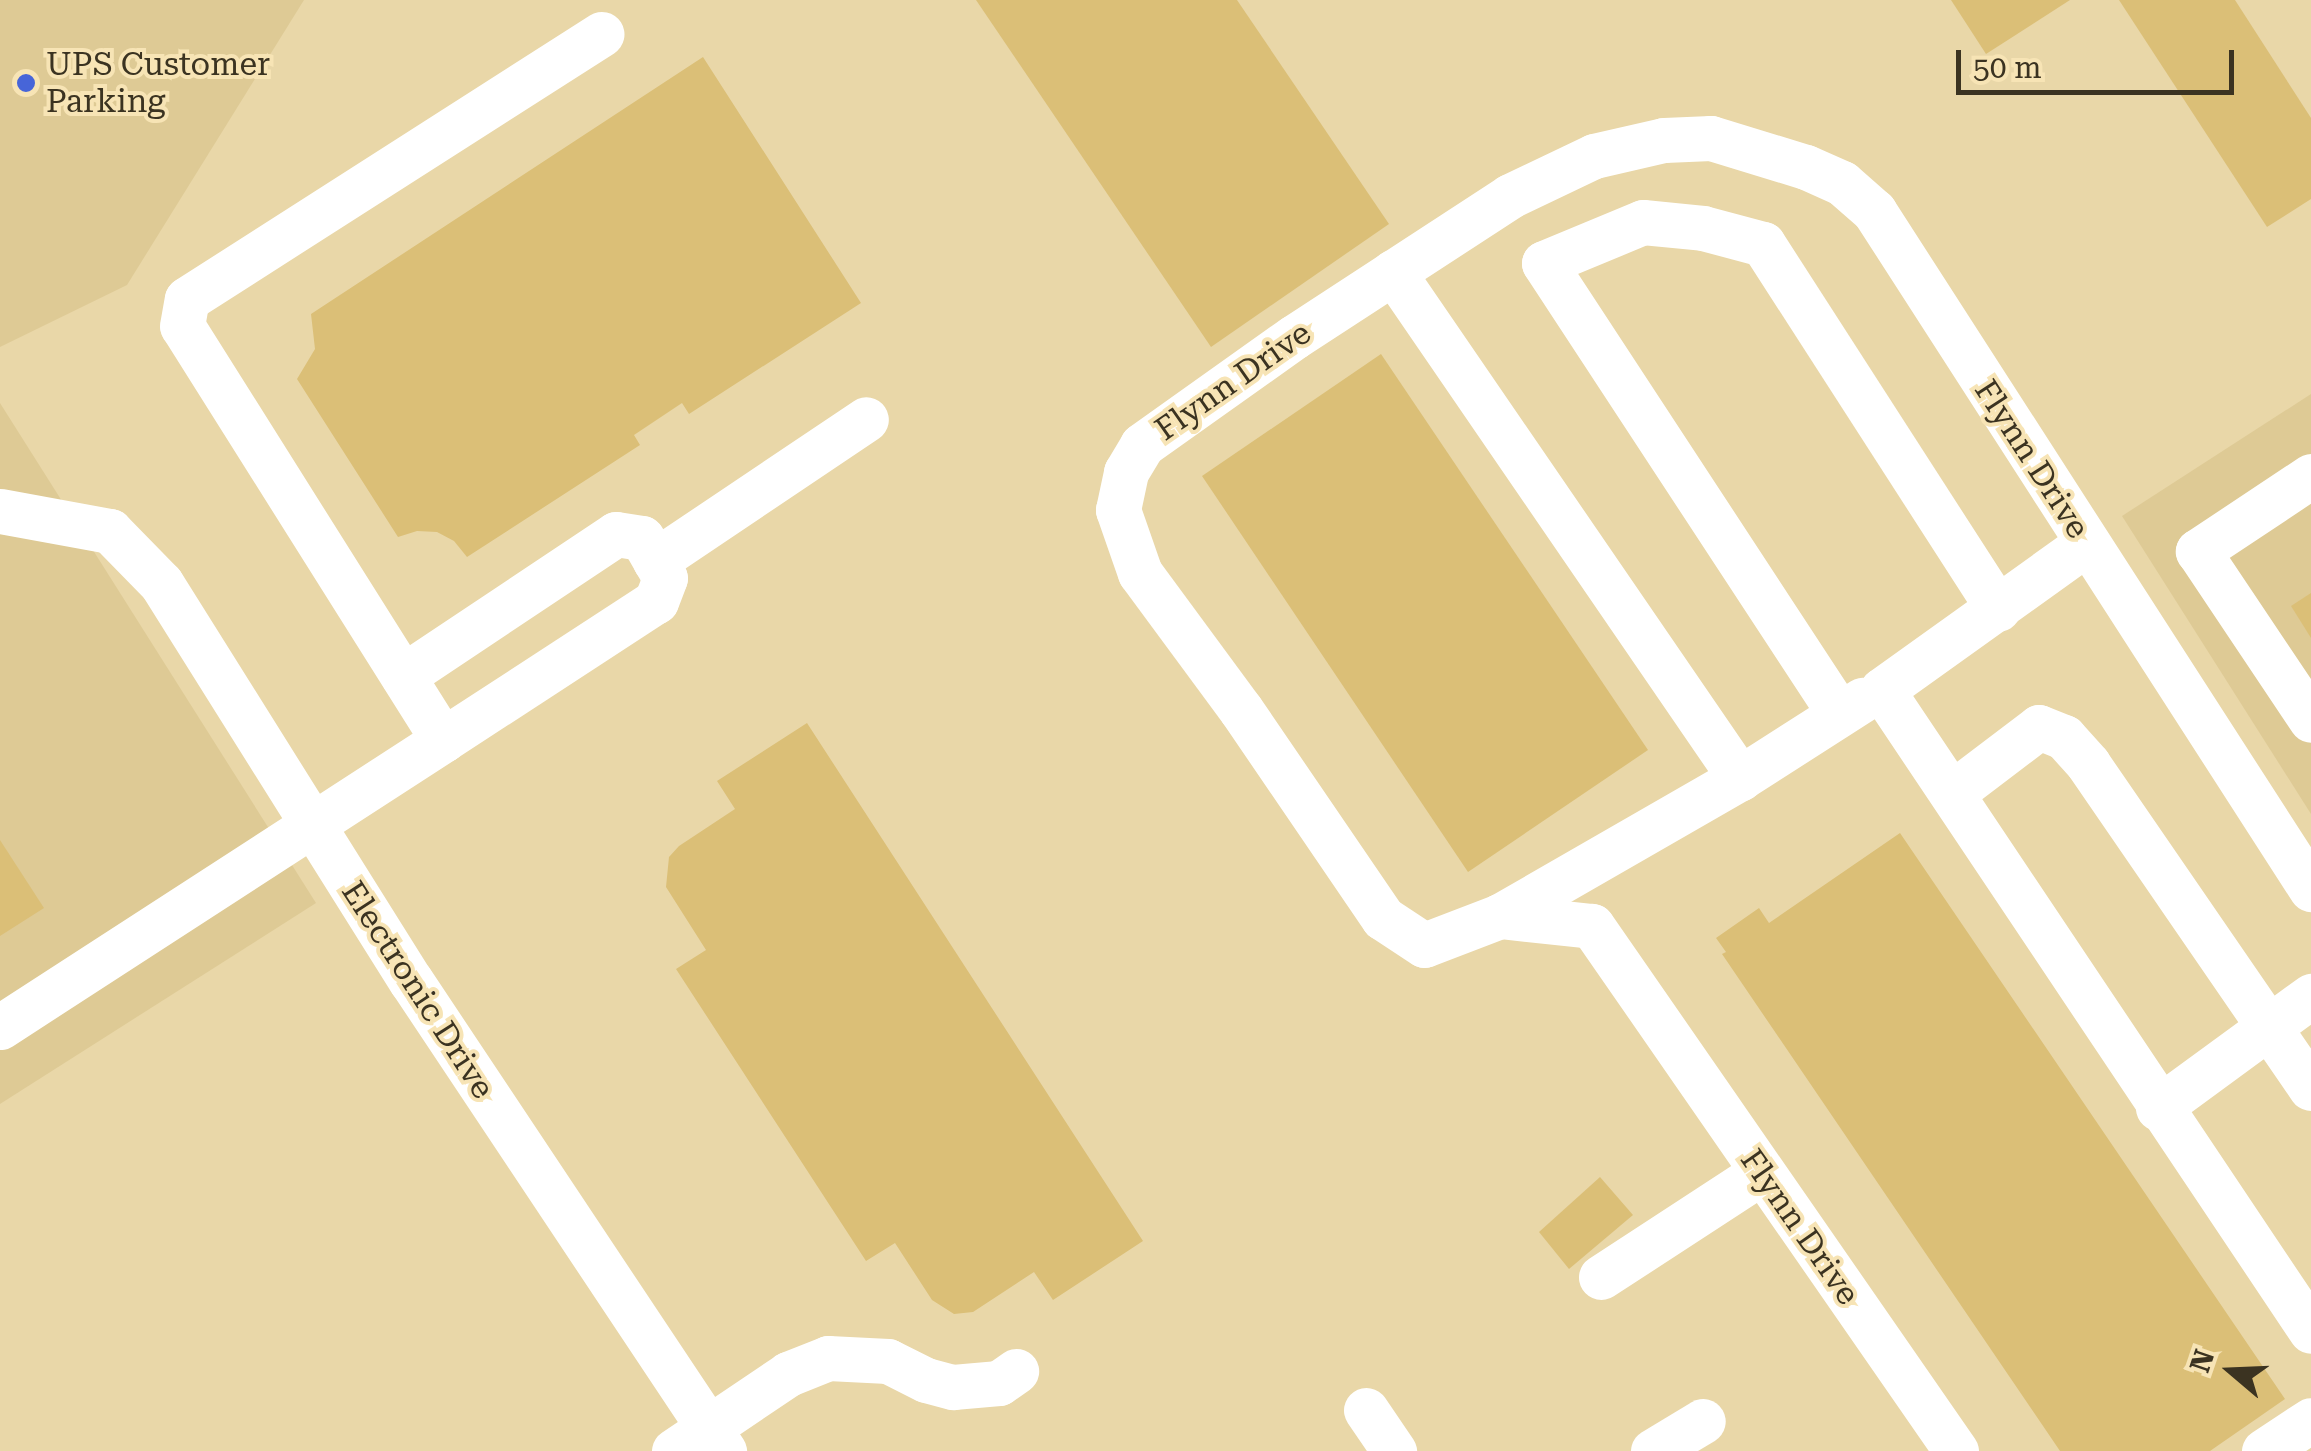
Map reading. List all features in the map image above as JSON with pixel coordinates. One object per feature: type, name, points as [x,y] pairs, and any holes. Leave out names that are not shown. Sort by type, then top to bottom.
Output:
[{"type":"street","points":[[443,740],[182,326],[186,299],[601,34]]},
{"type":"street","name":"Flynn Drive","points":[[1956,1451],[1592,926],[1500,916],[1424,945],[1383,918],[1264,742],[1140,573],[1118,510],[1126,472],[1142,445],[1510,196],[1594,156],[1664,140],[1711,138],[1806,166],[1842,183],[1874,211],[2311,889]]},
{"type":"street","points":[[1839,712],[1544,264],[1643,222],[1703,228],[1762,244],[1998,609]]},
{"type":"street","points":[[1393,272],[1740,778]]},
{"type":"street","points":[[656,561],[866,419]]},
{"type":"street","points":[[2311,476],[2198,551],[2311,720]]},
{"type":"street","name":"Electronic Drive","points":[[0,511],[110,532],[161,583],[702,1444]]},
{"type":"street","points":[[0,1028],[656,602],[665,578],[642,538],[616,534],[402,676]]},
{"type":"street","points":[[1500,916],[1740,778],[1839,712],[1882,690],[2087,543]]},
{"type":"street","points":[[1882,690],[2158,1108],[2311,1331]]},
{"type":"street","points":[[1952,793],[2039,728],[2064,738],[2088,764],[2311,1088]]},
{"type":"street","points":[[2158,1108],[2311,996]]},
{"type":"street","points":[[1600,1277],[1762,1172]]},
{"type":"street","points":[[702,1444],[788,1374],[828,1358],[888,1361],[953,1387],[999,1383],[1016,1371]]},
{"type":"street","points":[[1366,1410],[1394,1451]]},
{"type":"street","points":[[2264,1451],[2311,1420]]},
{"type":"street","points":[[1653,1451],[1703,1421]]},
{"type":"shaded area","points":[[0,0],[304,0],[127,285],[0,347]]},
{"type":"shaded area","points":[[2311,394],[2311,814],[2122,516]]},
{"type":"shaded area","points":[[0,403],[316,903],[0,1104]]},
{"type":"building","points":[[976,0],[1237,0],[1389,224],[1211,347]]},
{"type":"building","points":[[1951,0],[2070,0],[1986,54]]},
{"type":"building","points":[[2119,0],[2235,0],[2311,118],[2311,199],[2267,227]]},
{"type":"building","points":[[703,57],[861,303],[689,414],[682,403],[634,435],[640,445],[467,557],[454,541],[437,532],[417,531],[398,537],[297,379],[315,349],[311,314]]},
{"type":"building","points":[[1381,354],[1648,750],[1468,872],[1202,476]]},
{"type":"building","points":[[2311,593],[2311,638],[2291,606]]},
{"type":"building","points":[[807,723],[1143,1241],[1053,1300],[1034,1272],[973,1312],[954,1314],[932,1300],[895,1243],[866,1261],[676,969],[706,950],[666,887],[669,857],[679,846],[735,809],[717,781]]},
{"type":"building","points":[[1900,833],[2285,1399],[2210,1451],[2060,1451],[1722,954],[1726,952],[1716,938],[1759,908],[1769,923]]},
{"type":"building","points":[[0,840],[44,908],[0,936]]},
{"type":"building","points":[[1600,1177],[1633,1215],[1569,1269],[1539,1232]]},
{"type":"place","name":"UPS Customer Parking","points":[[26,83]]}]
